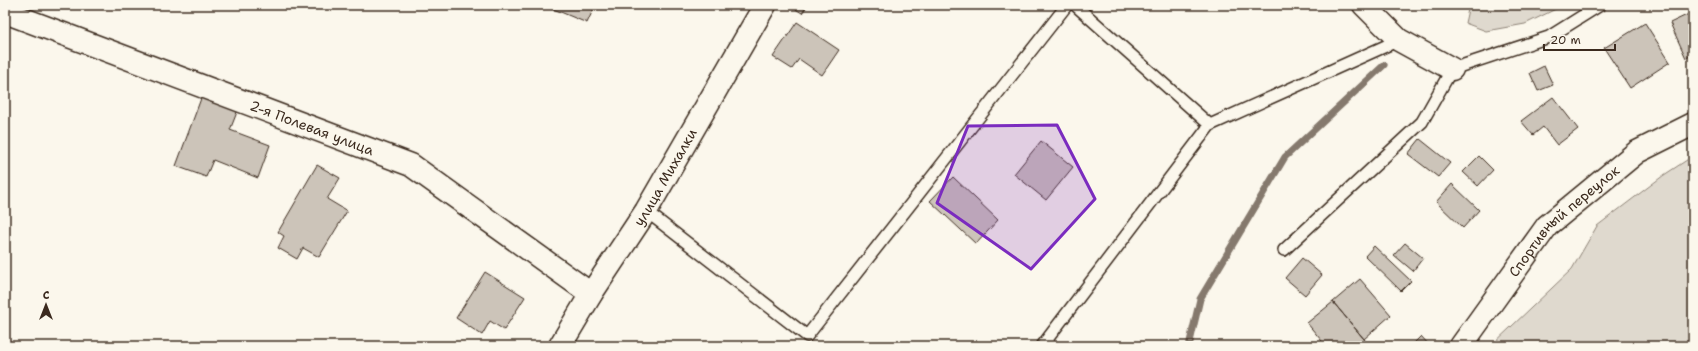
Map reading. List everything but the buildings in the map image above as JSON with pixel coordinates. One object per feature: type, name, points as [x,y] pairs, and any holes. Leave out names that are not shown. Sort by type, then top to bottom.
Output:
[{"type":"street","name":"улица Михалки","points":[[560,346],[591,294],[646,211],[765,5]]},
{"type":"street","points":[[1364,5],[1399,40],[1452,69]]},
{"type":"street","name":"2-я Полевая улица","points":[[5,12],[411,165],[591,294]]},
{"type":"street","name":"Спортивный переулок","points":[[1461,346],[1547,226],[1638,152],[1693,124]]},
{"type":"lane","points":[[646,211],[807,336],[1067,5]]},
{"type":"lane","points":[[1075,5],[1210,125]]},
{"type":"lane","points":[[1284,250],[1422,122],[1452,69],[1549,37],[1600,5]]},
{"type":"lane","points":[[1042,346],[1210,125],[1399,40]]},
{"type":"highlighted area","points":[[1057,125],[1095,199],[1031,269],[937,203],[968,126]]},
{"type":"shaded area","points":[[1469,5],[1564,5],[1525,24],[1486,31],[1465,23]]},
{"type":"shaded area","points":[[1693,156],[1693,346],[1491,346],[1572,269],[1597,226],[1664,175]]},
{"type":"waterway","points":[[1189,346],[1200,299],[1285,157],[1384,65]]}]
